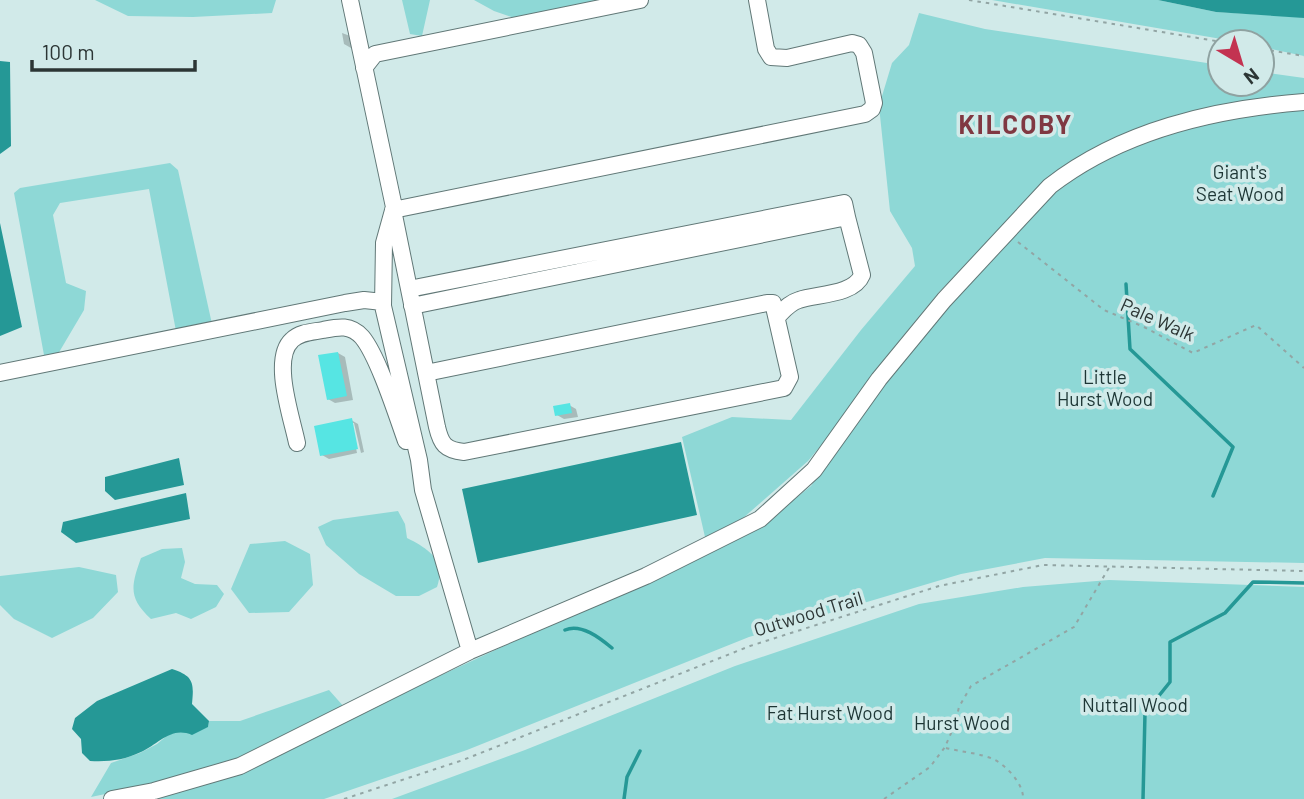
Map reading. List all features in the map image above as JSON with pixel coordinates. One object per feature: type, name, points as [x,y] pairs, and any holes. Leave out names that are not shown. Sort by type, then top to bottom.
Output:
[{"type":"street","points":[[349,0],[364,68],[410,297],[426,373],[441,442],[449,449],[464,452],[784,388],[790,377],[773,303],[426,373]]},
{"type":"street","points":[[364,68],[374,54],[640,0]]},
{"type":"street","points":[[393,210],[865,114],[872,109],[874,103],[864,53],[859,46],[852,44],[787,58],[771,57],[766,49],[757,0]]},
{"type":"street","points":[[112,799],[240,766],[470,651],[646,576],[760,519],[814,470],[879,379],[944,299],[1050,186],[1069,171],[1114,145],[1151,130],[1264,105],[1304,102]]},
{"type":"street","points":[[410,297],[844,203],[862,275],[860,281],[847,289],[798,300],[788,305],[776,317]]},
{"type":"street","points":[[393,210],[384,243],[383,302],[419,460],[423,490]]},
{"type":"street","points":[[0,373],[345,303],[364,300],[383,302]]},
{"type":"street","points":[[297,443],[283,372],[284,351],[300,334],[342,326],[351,328],[364,339],[373,357],[423,490],[470,651]]},
{"type":"path","points":[[969,0],[1206,39]]},
{"type":"path","points":[[1276,51],[1304,56]]},
{"type":"path","name":"Pale Walk","points":[[1007,232],[1104,310],[1193,352],[1256,325],[1304,368]]},
{"type":"path","name":"Outwood Trail","points":[[344,799],[463,760],[750,646],[939,586],[1042,565],[1304,570]]},
{"type":"path","points":[[884,799],[930,767],[945,747],[956,724],[959,707],[971,686],[1074,627],[1110,566]]},
{"type":"path","points":[[945,747],[996,761],[1017,780],[1023,791],[1023,799]]},
{"type":"green space","points":[[95,0],[276,0],[272,13],[193,17],[128,16]]},
{"type":"green space","points":[[402,0],[430,0],[422,36],[410,34]]},
{"type":"green space","points":[[474,0],[616,0],[520,20],[494,11]]},
{"type":"green space","points":[[992,0],[1158,0],[1216,12],[1300,17],[1304,18],[1304,56],[1276,50],[1276,28],[1206,28],[1206,36]]},
{"type":"green space","points":[[919,13],[985,29],[1206,63],[1206,98],[1276,98],[1276,74],[1304,78],[1304,96],[1150,124],[1045,183],[939,292],[872,374],[846,415],[808,461],[742,519],[705,537],[682,437],[732,417],[791,420],[915,266],[912,248],[890,211],[879,106],[892,63],[909,45]]},
{"type":"green space","name":"Little Hurst Wood","points":[[1304,109],[1304,563],[1045,558],[961,574],[749,637],[467,750],[324,799],[128,799],[351,717],[757,529],[811,486],[874,395],[929,325],[1052,190],[1071,176],[1151,134]]},
{"type":"green space","points":[[170,163],[178,170],[212,324],[176,331],[149,189],[60,203],[53,215],[66,283],[86,291],[84,310],[58,354],[44,355],[14,193],[20,188]]},
{"type":"green space","points":[[398,511],[405,524],[407,538],[434,556],[439,570],[437,587],[419,596],[396,596],[359,574],[326,545],[318,527],[333,520]]},
{"type":"green space","points":[[285,541],[310,554],[313,585],[289,612],[249,613],[231,589],[250,544]]},
{"type":"green space","points":[[182,548],[185,562],[181,578],[195,584],[217,585],[224,594],[216,607],[191,619],[176,613],[151,619],[135,598],[135,576],[141,558],[162,549]]},
{"type":"green space","points":[[79,567],[116,575],[118,592],[93,618],[52,638],[14,619],[0,605],[0,576]]},
{"type":"green space","points":[[1109,580],[1304,587],[1304,799],[392,799],[525,750],[735,666],[919,604],[1023,587]]},
{"type":"green space","points":[[329,690],[345,708],[235,761],[153,784],[91,797],[111,763],[140,753],[169,734],[208,727],[209,721],[240,721]]},
{"type":"shaded area","points":[[1158,0],[1304,0],[1304,18],[1216,12]]},
{"type":"shaded area","points":[[0,61],[10,62],[11,146],[0,154]]},
{"type":"shaded area","points":[[0,223],[22,327],[0,336]]},
{"type":"shaded area","points":[[681,442],[697,515],[478,563],[462,489]]},
{"type":"shaded area","points":[[179,458],[184,485],[115,500],[105,491],[105,477]]},
{"type":"shaded area","points":[[186,493],[190,519],[76,543],[61,532],[63,522]]},
{"type":"shaded area","points":[[172,669],[185,674],[191,681],[192,704],[209,721],[208,727],[192,735],[171,734],[129,757],[90,761],[82,753],[81,739],[72,729],[75,718],[97,701]]},
{"type":"building","points":[[338,352],[347,396],[327,400],[318,355]]},
{"type":"building","points":[[570,403],[572,413],[555,416],[553,406]]},
{"type":"building","points":[[352,418],[358,449],[320,456],[314,426]]},
{"type":"waterway","points":[[1126,284],[1130,349],[1233,447],[1213,496]]},
{"type":"waterway","points":[[1143,799],[1145,713],[1170,682],[1170,642],[1225,613],[1253,582],[1304,583]]},
{"type":"waterway","points":[[565,630],[584,630],[612,648]]},
{"type":"waterway","points":[[624,799],[627,777],[640,751]]},
{"type":"district","name":"KILCOBY","points":[[1016,123]]},
{"type":"park label","name":"Giant's Seat Wood","points":[[1240,182]]},
{"type":"park label","name":"Nuttall Wood","points":[[1135,704]]},
{"type":"park label","name":"Fat Hurst Wood","points":[[830,712]]},
{"type":"park label","name":"Hurst Wood","points":[[962,722]]}]
